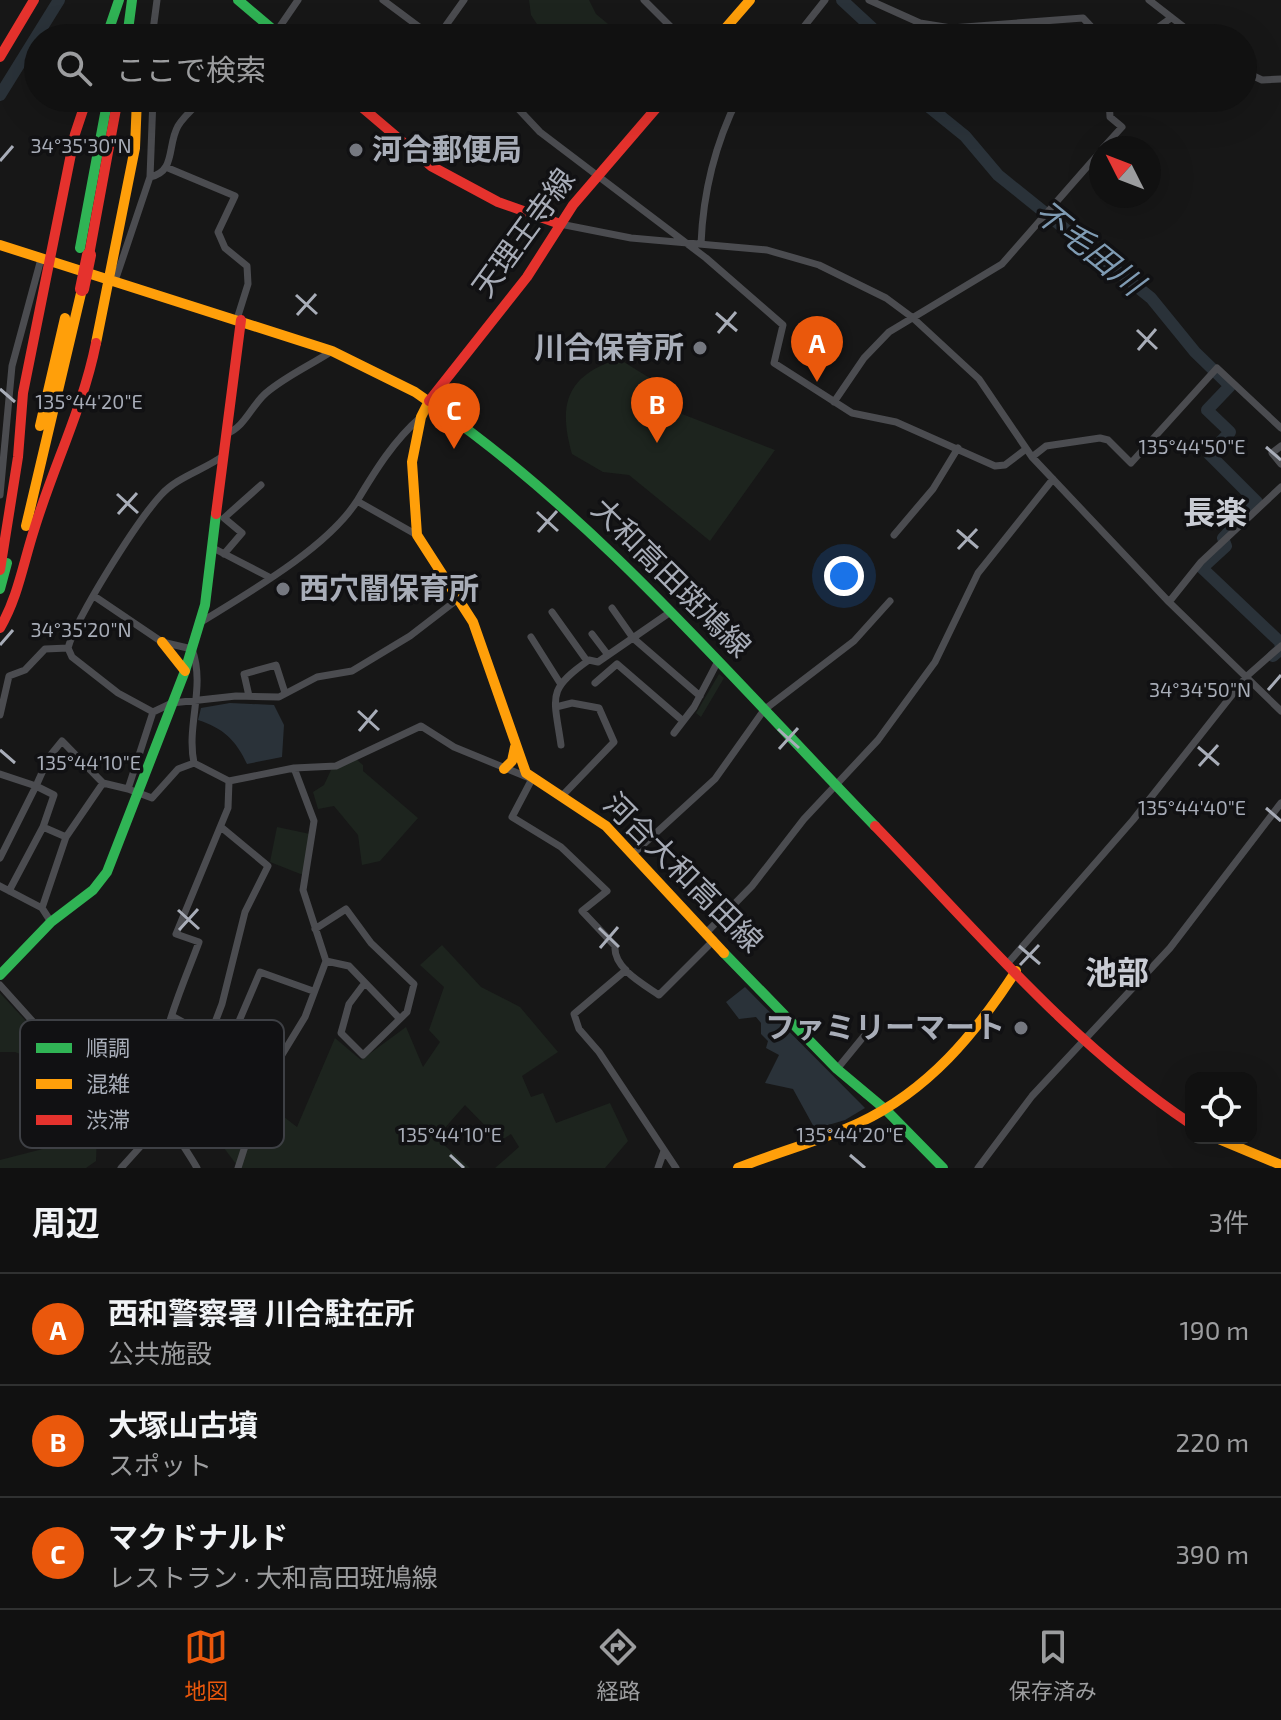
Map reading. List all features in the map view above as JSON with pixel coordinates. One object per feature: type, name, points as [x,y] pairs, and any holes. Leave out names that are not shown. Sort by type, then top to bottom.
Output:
[{"type":"main road","points":[[0,57],[34,0]]},
{"type":"main road","points":[[111,24],[120,0]]},
{"type":"main road","points":[[118,24],[120,0]]},
{"type":"main road","points":[[131,24],[134,0]]},
{"type":"main road","points":[[238,0],[264,24]]},
{"type":"main road","points":[[729,24],[750,0]]},
{"type":"main road","points":[[0,570],[18,457],[23,393],[46,260],[82,112]]},
{"type":"main road","points":[[84,253],[106,112]]},
{"type":"main road","points":[[0,628],[115,112]]},
{"type":"main road","points":[[0,628],[14,604],[34,529],[88,382],[111,280],[135,148],[136,112]]},
{"type":"main road","points":[[367,112],[431,166],[498,202],[560,224]]},
{"type":"main road","name":"天理王寺線","points":[[429,401],[527,277],[560,224],[653,112]]},
{"type":"main road","name":"大和高田斑鳩線","points":[[0,245],[332,351],[429,401],[491,445],[555,499],[669,613],[1083,1041],[1133,1085],[1185,1120]]},
{"type":"main road","points":[[0,589],[77,288]]},
{"type":"main road","points":[[0,975],[51,922],[84,899],[107,872],[134,790],[185,671],[219,551],[223,456],[239,319]]},
{"type":"main road","points":[[429,401],[421,417],[411,476],[417,535],[477,633],[522,767],[532,779]]},
{"type":"main road","points":[[162,642],[185,671]]},
{"type":"main road","points":[[504,769],[512,761],[515,747]]},
{"type":"main road","name":"河合大和高田線","points":[[532,779],[596,817],[634,853],[837,1069],[886,1110],[943,1168]]},
{"type":"main road","points":[[738,1168],[826,1137],[886,1110],[928,1080],[964,1046],[1012,967]]},
{"type":"main road","points":[[1230,1144],[1281,1165]]},
{"type":"street","points":[[154,24],[157,0]]},
{"type":"street","points":[[284,24],[298,0]]},
{"type":"street","points":[[383,0],[416,24]]},
{"type":"street","points":[[446,24],[464,0]]},
{"type":"street","points":[[644,0],[668,24]]},
{"type":"street","points":[[806,24],[825,0]]},
{"type":"street","points":[[869,0],[926,24]]},
{"type":"street","points":[[1149,0],[1179,24]]},
{"type":"street","points":[[1004,24],[1083,18],[1089,24]]},
{"type":"street","points":[[1163,24],[1171,18]]},
{"type":"street","points":[[1257,78],[1281,79]]},
{"type":"street","points":[[111,280],[150,177],[152,112]]},
{"type":"street","points":[[150,177],[160,175],[168,168],[179,124],[191,112]]},
{"type":"street","points":[[521,112],[540,132],[596,178],[687,242],[783,325],[774,363],[852,413],[896,422],[995,466],[1005,465],[1026,449]]},
{"type":"street","points":[[701,244],[702,207],[712,166],[733,112]]},
{"type":"street","points":[[1110,112],[1110,117],[1122,127],[1114,136]]},
{"type":"street","points":[[834,402],[864,358],[889,332],[1002,264],[1089,164]]},
{"type":"street","points":[[168,168],[235,196],[218,232],[225,248],[247,266],[248,284],[239,319]]},
{"type":"street","points":[[560,224],[591,233],[767,250],[819,265],[886,298],[913,318],[979,379],[1032,457],[1169,602],[1281,711]]},
{"type":"street","points":[[0,495],[12,366],[46,260]]},
{"type":"street","points":[[226,434],[238,430],[264,395],[332,351]]},
{"type":"street","points":[[1032,457],[1046,446],[1100,438],[1108,440],[1131,463],[1217,368],[1281,428]]},
{"type":"street","points":[[201,622],[297,560],[357,501],[392,447],[421,417]]},
{"type":"street","points":[[1281,446],[1272,453],[1281,464]]},
{"type":"street","points":[[894,535],[933,489],[958,448]]},
{"type":"street","points":[[153,712],[118,693],[72,657],[68,648],[72,634],[94,596],[162,494],[223,456]]},
{"type":"street","points":[[94,596],[162,642],[192,649],[197,661],[198,702],[191,752],[194,763],[229,781],[294,768],[336,766],[421,726],[454,747],[532,779],[512,817],[561,847],[607,891],[582,911],[615,946],[615,953],[626,970],[659,995],[835,784],[878,740],[935,662],[978,573],[1053,479]]},
{"type":"street","points":[[261,485],[224,518],[242,533],[219,551],[271,578]]},
{"type":"street","points":[[1169,602],[1201,562],[1281,487]]},
{"type":"street","points":[[357,501],[417,535]]},
{"type":"street","points":[[153,712],[172,703],[249,696],[279,697],[317,677],[352,671],[410,636],[458,599]]},
{"type":"street","points":[[634,853],[709,786],[764,710],[854,641],[890,601]]},
{"type":"street","points":[[612,608],[633,638],[700,696]]},
{"type":"street","points":[[552,612],[587,661]]},
{"type":"street","points":[[561,745],[556,707],[560,683],[587,661],[598,662],[669,613]]},
{"type":"street","points":[[592,634],[608,655]]},
{"type":"street","points":[[531,637],[560,683]]},
{"type":"street","points":[[1012,967],[1249,678],[1280,646]]},
{"type":"street","points":[[0,715],[9,676],[25,670],[37,653],[45,649],[68,648]]},
{"type":"street","points":[[674,733],[700,696],[717,663]]},
{"type":"street","points":[[595,683],[617,664],[683,721]]},
{"type":"street","points":[[249,696],[244,674],[276,665],[285,693]]},
{"type":"street","points":[[556,707],[572,703],[599,708],[614,742],[561,797]]},
{"type":"street","points":[[134,790],[153,712]]},
{"type":"street","points":[[0,858],[49,757],[62,741],[103,783],[152,798],[178,769],[194,763]]},
{"type":"street","points":[[284,1054],[326,961],[303,890],[314,821],[294,768]]},
{"type":"street","points":[[0,774],[54,795],[43,827],[9,891]]},
{"type":"street","points":[[171,1020],[199,942],[176,934],[228,808],[229,781]]},
{"type":"street","points":[[42,908],[66,837],[103,783]]},
{"type":"street","points":[[978,1168],[1032,1096],[1170,948],[1281,803]]},
{"type":"street","points":[[43,827],[66,837]]},
{"type":"street","points":[[216,1020],[245,912],[268,866],[221,827]]},
{"type":"street","points":[[0,886],[42,908],[51,922]]},
{"type":"street","points":[[315,929],[346,909],[371,943],[414,984],[407,1012],[363,1055],[341,1033],[349,1004],[364,984]]},
{"type":"street","points":[[326,961],[349,966],[399,1018]]},
{"type":"street","points":[[626,970],[574,1014],[579,1029],[599,1052],[676,1168]]},
{"type":"street","points":[[240,1020],[260,972],[313,991]]},
{"type":"street","points":[[0,985],[31,1020]]},
{"type":"street","points":[[172,1016],[179,1020]]},
{"type":"street","points":[[837,1069],[864,1036]]},
{"type":"street","points":[[121,1168],[139,1148]]},
{"type":"street","points":[[185,1148],[197,1168]]},
{"type":"street","points":[[238,1168],[243,1148]]},
{"type":"street","points":[[658,1168],[664,1151]]},
{"type":"shaded area","points":[[529,0],[589,0],[596,14],[608,24],[537,24],[531,15]]},
{"type":"shaded area","points":[[619,359],[669,390],[682,414],[775,450],[710,541],[629,475],[603,472],[572,454],[566,421],[570,394],[587,374]]},
{"type":"shaded area","points":[[719,674],[724,678],[701,717],[696,713]]},
{"type":"shaded area","points":[[230,703],[274,705],[284,725],[282,757],[247,764],[228,736],[198,720],[201,708]]},
{"type":"shaded area","points":[[356,759],[363,765],[363,771],[418,818],[380,861],[362,865],[358,835],[334,806],[318,809],[313,792],[324,785],[332,768]]},
{"type":"shaded area","points":[[277,827],[310,834],[303,875],[270,862]]},
{"type":"shaded area","points":[[442,945],[481,987],[520,1007],[558,1052],[522,1076],[531,1097],[543,1093],[556,1123],[610,1103],[628,1141],[605,1168],[495,1168],[519,1147],[511,1134],[500,1141],[465,1105],[436,1138],[470,1168],[239,1168],[224,1148],[284,1148],[284,1117],[297,1127],[335,1038],[361,1060],[406,1027],[423,1067],[440,1042],[429,1030],[444,987],[420,965]]},
{"type":"shaded area","points":[[745,987],[865,1108],[845,1120],[815,1129],[793,1089],[765,1083],[779,1055],[766,1048],[768,1041],[761,1034],[761,1023],[756,1017],[739,1019],[726,1002]]},
{"type":"shaded area","points":[[0,993],[25,1020],[20,1020],[20,1054],[0,1052]]},
{"type":"shaded area","points":[[47,1148],[96,1148],[96,1161],[86,1168],[0,1168],[0,1160]]},
{"type":"waterway","name":"不毛田川","points":[[44,24],[59,0]]},
{"type":"waterway","name":"不毛田川","points":[[842,0],[868,24]]},
{"type":"waterway","name":"不毛田川","points":[[0,95],[24,56]]},
{"type":"waterway","name":"不毛田川","points":[[935,112],[965,136],[998,175],[1151,298],[1195,352],[1230,386],[1207,410],[1230,432],[1209,454],[1257,502],[1223,538],[1226,546],[1202,568],[1280,642],[1281,649],[1273,656]]},
{"type":"traffic: fast","points":[[111,24],[119,0]]},
{"type":"traffic: fast","points":[[129,24],[132,0]]},
{"type":"traffic: fast","points":[[238,0],[266,24]]},
{"type":"traffic: fast","points":[[80,248],[105,112]]},
{"type":"traffic: fast","points":[[435,406],[496,451],[610,551],[875,826]]},
{"type":"traffic: fast","points":[[0,975],[51,922],[93,890],[107,872],[185,671],[205,605],[216,514]]},
{"type":"traffic: fast","points":[[0,589],[7,563]]},
{"type":"traffic: fast","points":[[724,953],[837,1069],[886,1110],[943,1168]]},
{"type":"traffic: slow","points":[[729,24],[750,0]]},
{"type":"traffic: slow","points":[[96,343],[135,148],[136,112]]},
{"type":"traffic: slow","points":[[0,245],[332,351],[415,392],[435,406]]},
{"type":"traffic: slow","points":[[26,526],[82,289]]},
{"type":"traffic: slow","points":[[40,426],[65,318]]},
{"type":"traffic: slow","points":[[429,401],[421,417],[412,462],[417,535],[473,622],[526,773],[606,826],[724,953]]},
{"type":"traffic: slow","points":[[162,642],[185,671]]},
{"type":"traffic: slow","points":[[504,769],[512,761],[515,747]]},
{"type":"traffic: slow","points":[[738,1168],[859,1123],[907,1094],[929,1077],[967,1038],[1016,971]]},
{"type":"traffic: slow","points":[[1230,1144],[1281,1165]]},
{"type":"traffic: jam","points":[[0,57],[34,0]]},
{"type":"traffic: jam","points":[[0,570],[18,457],[23,393],[75,134],[82,112]]},
{"type":"traffic: jam","points":[[89,255],[115,112]]},
{"type":"traffic: jam","points":[[367,112],[431,166],[498,202],[560,224]]},
{"type":"traffic: jam","points":[[429,401],[527,277],[573,205],[653,112]]},
{"type":"traffic: jam","points":[[82,289],[89,255]]},
{"type":"traffic: jam","points":[[216,514],[241,320]]},
{"type":"traffic: jam","points":[[0,628],[16,592],[42,507],[84,391],[96,343]]},
{"type":"traffic: jam","points":[[875,826],[1064,1022],[1185,1120]]},
{"type":"place","name":"河合郵便局","points":[[356,150]]},
{"type":"place","name":"川合保育所","points":[[700,348]]},
{"type":"place","name":"西和警察署 川合駐在所","points":[[817,382]]},
{"type":"place","name":"大塚山古墳","points":[[657,443]]},
{"type":"place","name":"マクドナルド","points":[[454,449]]},
{"type":"place","name":"西穴闇保育所","points":[[283,589]]},
{"type":"place","name":"ファミリーマート","points":[[1021,1028]]},
{"type":"district","name":"長楽","points":[[1215,513]]},
{"type":"district","name":"池部","points":[[1117,973]]}]
